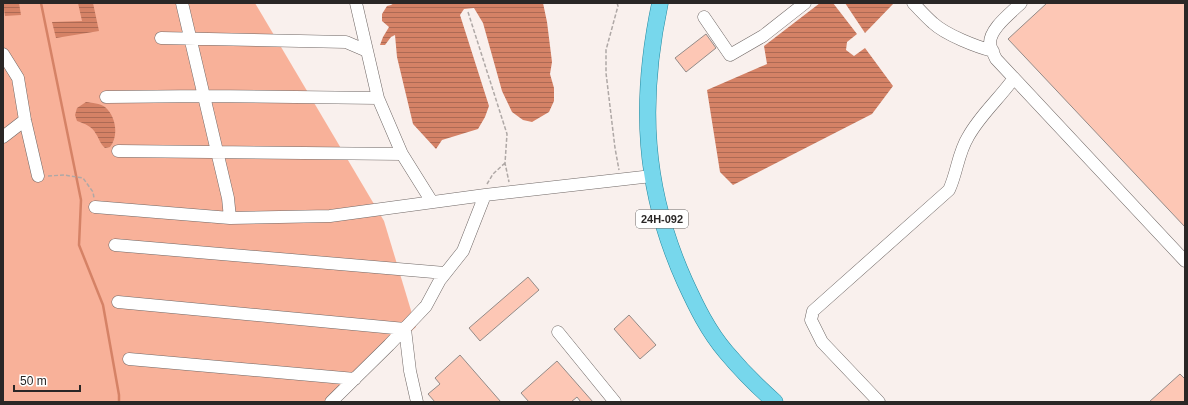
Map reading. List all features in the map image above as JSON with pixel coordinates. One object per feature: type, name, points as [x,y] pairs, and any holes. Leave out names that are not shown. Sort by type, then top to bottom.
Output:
[{"type":"main road","name":"24Н-092","points":[[660,3],[649,62],[647,104],[648,141],[652,176],[658,206],[677,265],[693,300],[708,327],[726,352],[775,402]]},
{"type":"street","points":[[182,3],[218,152],[228,198],[230,218]]},
{"type":"street","points":[[356,3],[378,98],[402,154],[432,202]]},
{"type":"street","points":[[704,17],[730,55],[763,36],[805,3]]},
{"type":"street","points":[[913,3],[934,24],[946,32],[983,49],[993,51]]},
{"type":"street","points":[[1021,3],[992,33],[990,44],[996,59],[1185,261]]},
{"type":"street","points":[[161,38],[346,42],[367,51]]},
{"type":"street","points":[[3,54],[18,78],[25,120],[38,176]]},
{"type":"street","points":[[879,402],[822,342],[811,320],[813,311],[949,190],[967,138],[982,116],[1003,93],[1014,78]]},
{"type":"street","points":[[106,97],[205,96],[378,98]]},
{"type":"street","points":[[3,137],[25,120]]},
{"type":"street","points":[[118,151],[402,154]]},
{"type":"street","points":[[95,208],[230,218],[330,216],[485,195],[652,176]]},
{"type":"street","points":[[331,402],[405,329],[426,306],[440,280],[463,251],[485,195]]},
{"type":"street","points":[[115,245],[445,273]]},
{"type":"street","points":[[118,302],[405,329]]},
{"type":"street","points":[[405,329],[410,371],[416,402]]},
{"type":"street","points":[[558,332],[615,402]]},
{"type":"street","points":[[129,359],[355,379]]},
{"type":"path","points":[[616,3],[618,6],[606,50],[606,73],[615,148],[622,180]]},
{"type":"path","points":[[468,12],[507,134],[505,163],[513,192]]},
{"type":"path","points":[[485,195],[488,181],[505,163]]},
{"type":"path","points":[[38,176],[64,175],[83,178],[93,192],[95,208]]},
{"type":"shaded area","points":[[3,3],[255,3],[384,221],[416,327],[335,402],[6,402],[3,400]]},
{"type":"shaded area","points":[[3,3],[19,3],[21,15],[5,16]]},
{"type":"shaded area","points":[[78,3],[93,3],[99,31],[56,38],[52,22],[82,21]]},
{"type":"shaded area","points":[[394,3],[543,3],[552,62],[550,74],[554,88],[554,101],[549,112],[532,122],[523,120],[512,112],[502,91],[483,23],[474,8],[464,9],[460,15],[489,106],[478,129],[442,140],[436,149],[413,124],[397,57],[395,35],[391,37],[385,45],[380,45],[389,27],[382,21],[382,14],[387,6]]},
{"type":"shaded area","points":[[820,3],[833,3],[857,34],[847,42],[846,50],[854,56],[865,48],[893,86],[872,114],[733,185],[720,172],[707,90],[767,64],[764,46]]},
{"type":"shaded area","points":[[845,3],[894,3],[865,33]]},
{"type":"shaded area","points":[[86,102],[96,103],[105,107],[112,116],[115,126],[115,137],[110,147],[105,148],[92,129],[77,121],[75,115],[77,108]]},
{"type":"building","points":[[1047,3],[1185,3],[1185,227],[1008,39]]},
{"type":"building","points":[[706,34],[716,48],[686,72],[675,58]]},
{"type":"building","points":[[528,277],[539,290],[480,341],[469,328]]},
{"type":"building","points":[[629,315],[656,345],[640,359],[614,329]]},
{"type":"building","points":[[460,355],[501,402],[435,402],[428,394],[440,384],[435,378]]},
{"type":"building","points":[[557,361],[593,402],[581,402],[577,397],[571,402],[529,402],[521,393]]},
{"type":"building","points":[[1180,374],[1185,379],[1185,402],[1149,402]]},
{"type":"waterway","points":[[41,3],[81,200],[79,245],[103,305],[119,402]]}]
